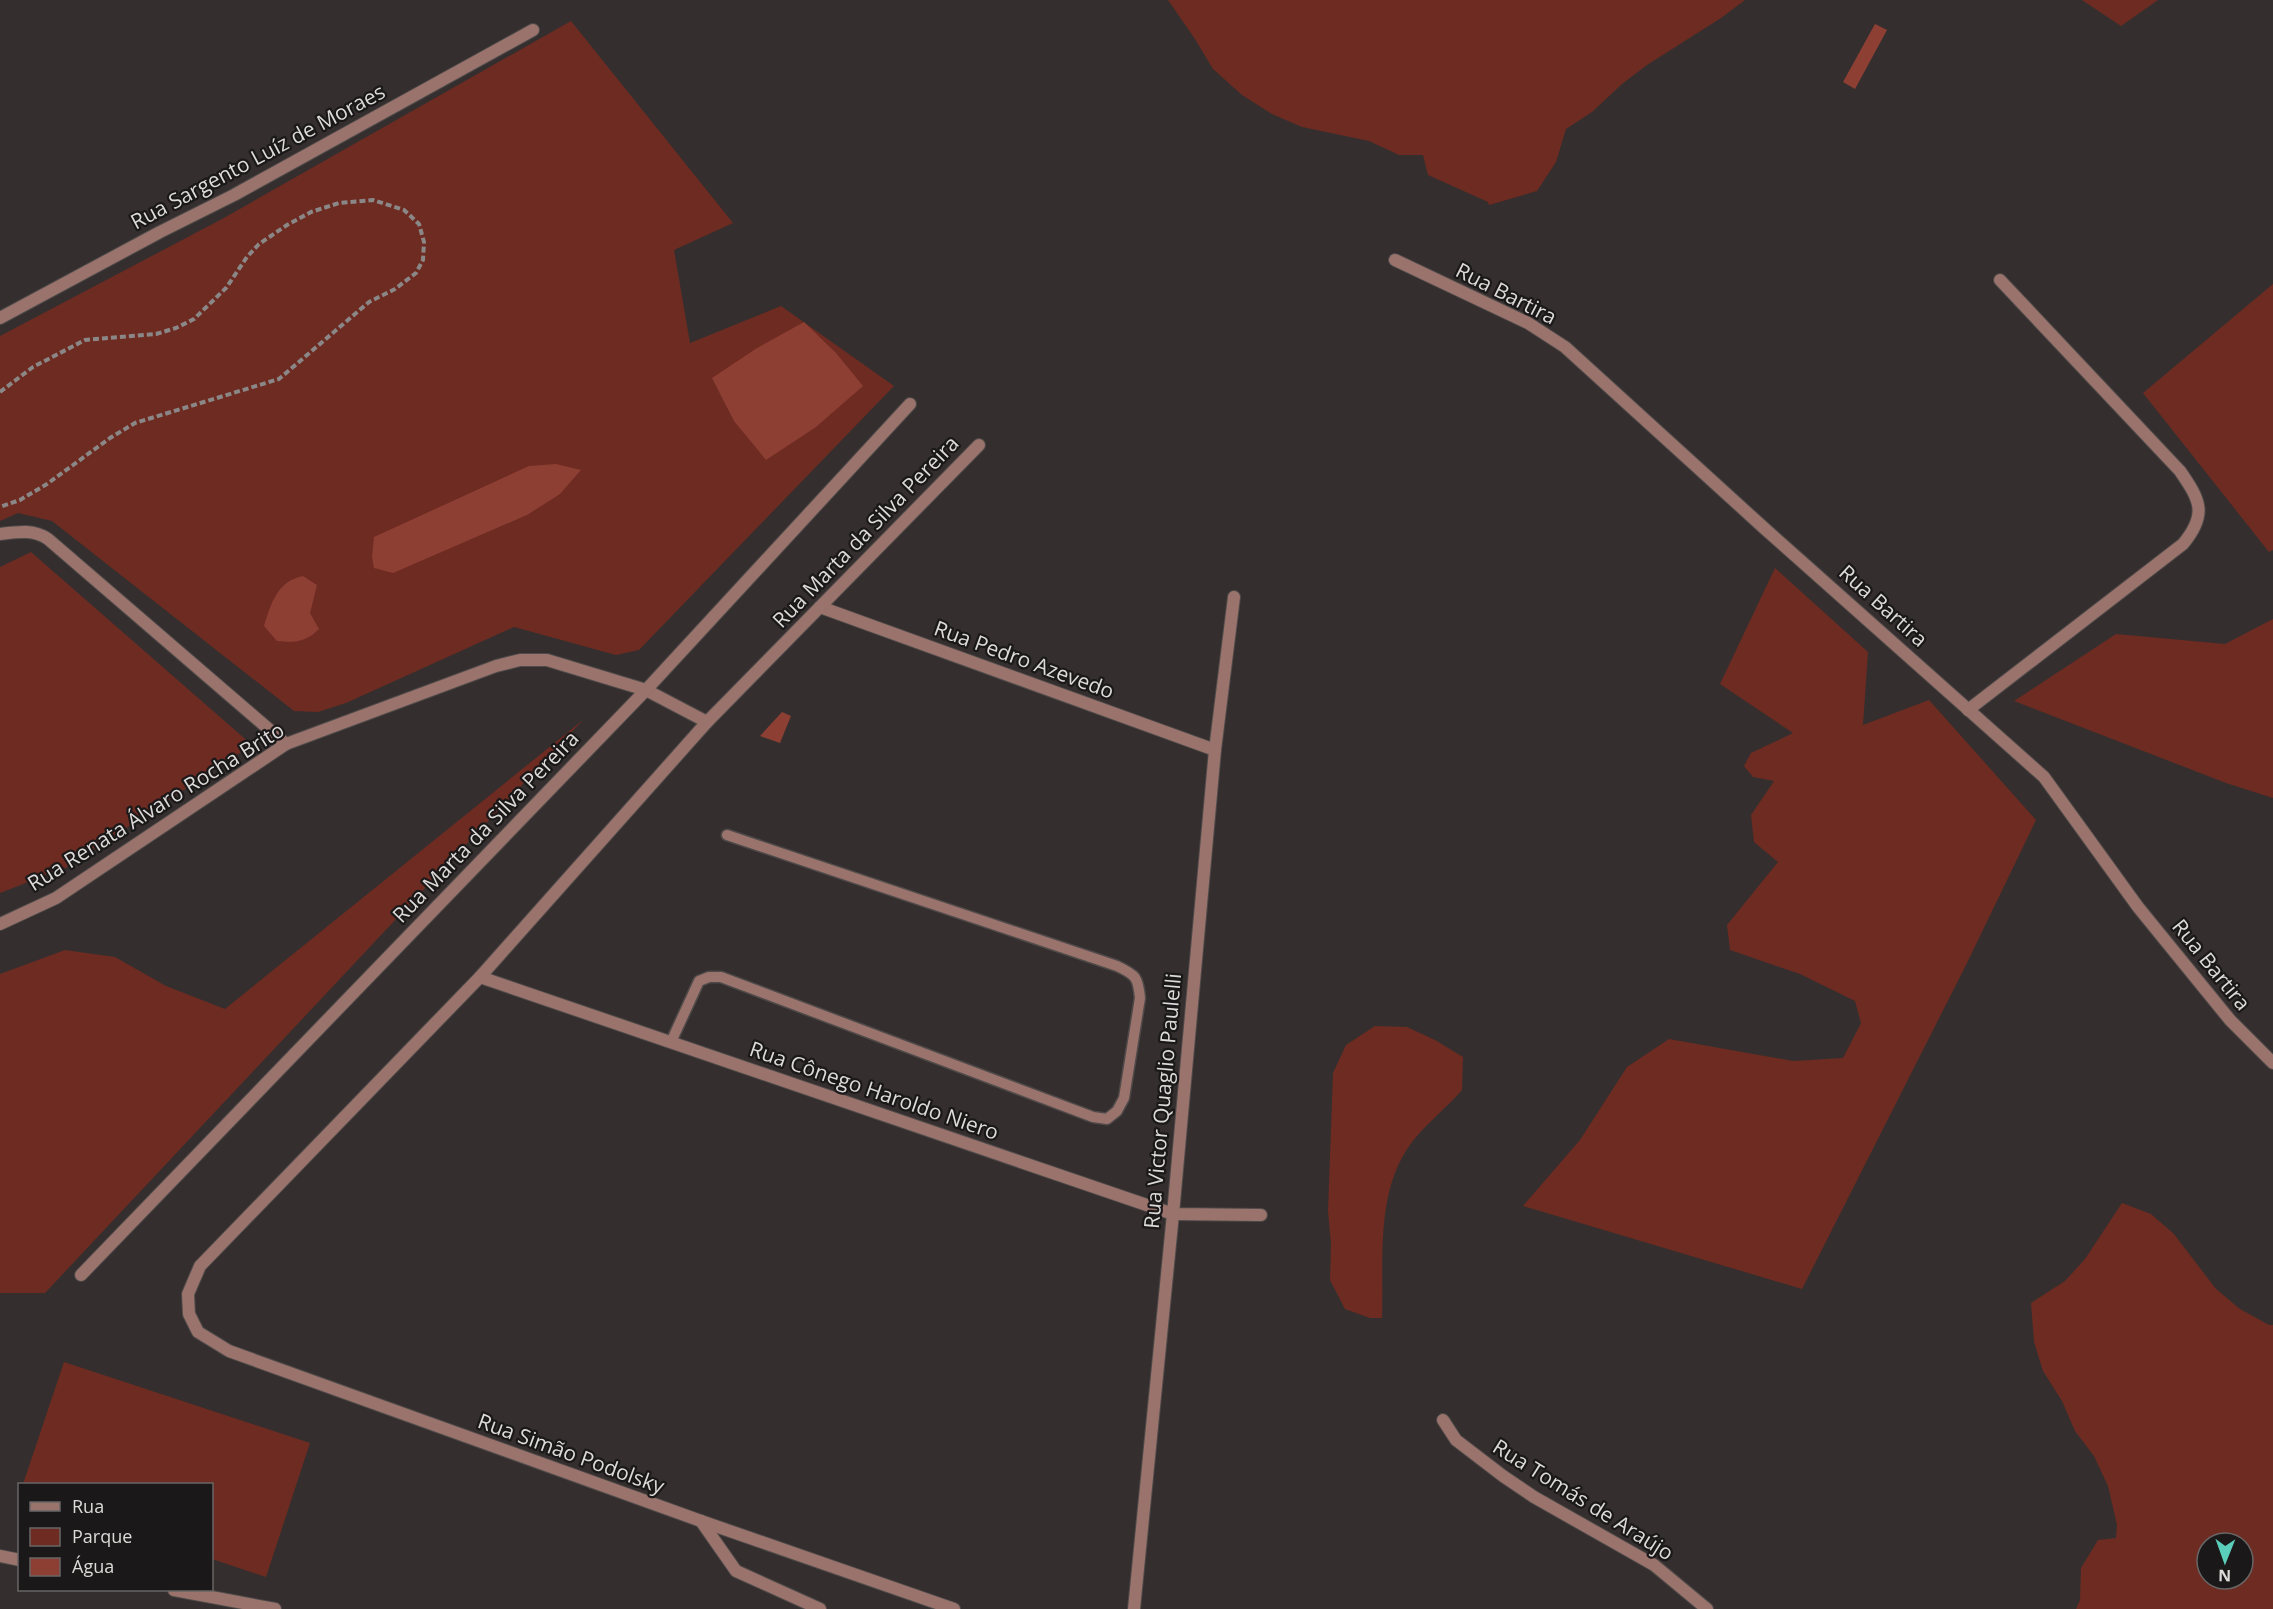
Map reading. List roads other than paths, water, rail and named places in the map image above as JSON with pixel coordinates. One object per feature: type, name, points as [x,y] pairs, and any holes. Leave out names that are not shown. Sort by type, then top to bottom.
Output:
[{"type":"street","name":"Rua Sargento Luíz de Moraes","points":[[0,318],[234,195],[533,30]]},
{"type":"street","name":"Rua Bartira","points":[[1395,260],[1528,323],[1565,347],[2044,777],[2138,907],[2230,1020],[2273,1062]]},
{"type":"street","points":[[1968,710],[2184,544],[2195,529],[2199,512],[2196,495],[2180,471],[2000,280]]},
{"type":"street","name":"Rua Marta da Silva Pereira","points":[[82,1273],[646,690],[910,404]]},
{"type":"street","name":"Rua Marta da Silva Pereira","points":[[189,1314],[188,1294],[200,1266],[480,977],[707,722],[979,445]]},
{"type":"street","points":[[0,534],[38,533],[67,553],[286,744]]},
{"type":"street","name":"Rua Victor Quaglio Paulelli","points":[[1134,1609],[1215,750],[1234,597]]},
{"type":"street","name":"Rua Pedro Azevedo","points":[[820,607],[1215,750]]},
{"type":"street","name":"Rua Renata Álvaro Rocha Brito","points":[[0,924],[56,898],[286,744],[496,666],[520,660],[547,660],[646,690],[707,722]]},
{"type":"street","name":"Rua Cônego Haroldo Niero","points":[[480,977],[1173,1214],[1261,1215]]},
{"type":"street","name":"Rua Simão Podolsky","points":[[189,1314],[198,1332],[229,1351],[701,1521],[954,1609]]},
{"type":"street","name":"Rua Tomás de Araújo","points":[[1443,1420],[1456,1440],[1503,1476],[1534,1497],[1654,1565],[1707,1609]]},
{"type":"street","points":[[701,1521],[736,1571],[820,1609]]},
{"type":"street","points":[[0,1556],[18,1560]]},
{"type":"street","points":[[179,1591],[275,1609]]},
{"type":"lane","points":[[671,1042],[699,981],[709,977],[721,977],[1094,1117],[1107,1119],[1117,1111],[1124,1098],[1140,998],[1138,982],[1133,973],[1075,951],[728,835]]},
{"type":"water","points":[[1875,24],[1887,30],[1855,89],[1843,82]]},
{"type":"water","points":[[804,322],[836,353],[863,386],[816,427],[766,460],[734,421],[712,378],[757,348]]},
{"type":"water","points":[[556,464],[581,470],[560,494],[527,515],[393,573],[374,568],[372,557],[374,537],[529,466]]},
{"type":"water","points":[[303,576],[317,585],[310,613],[319,629],[300,641],[277,641],[264,626],[269,610],[281,588]]},
{"type":"water","points":[[782,712],[791,716],[780,743],[760,736]]}]
